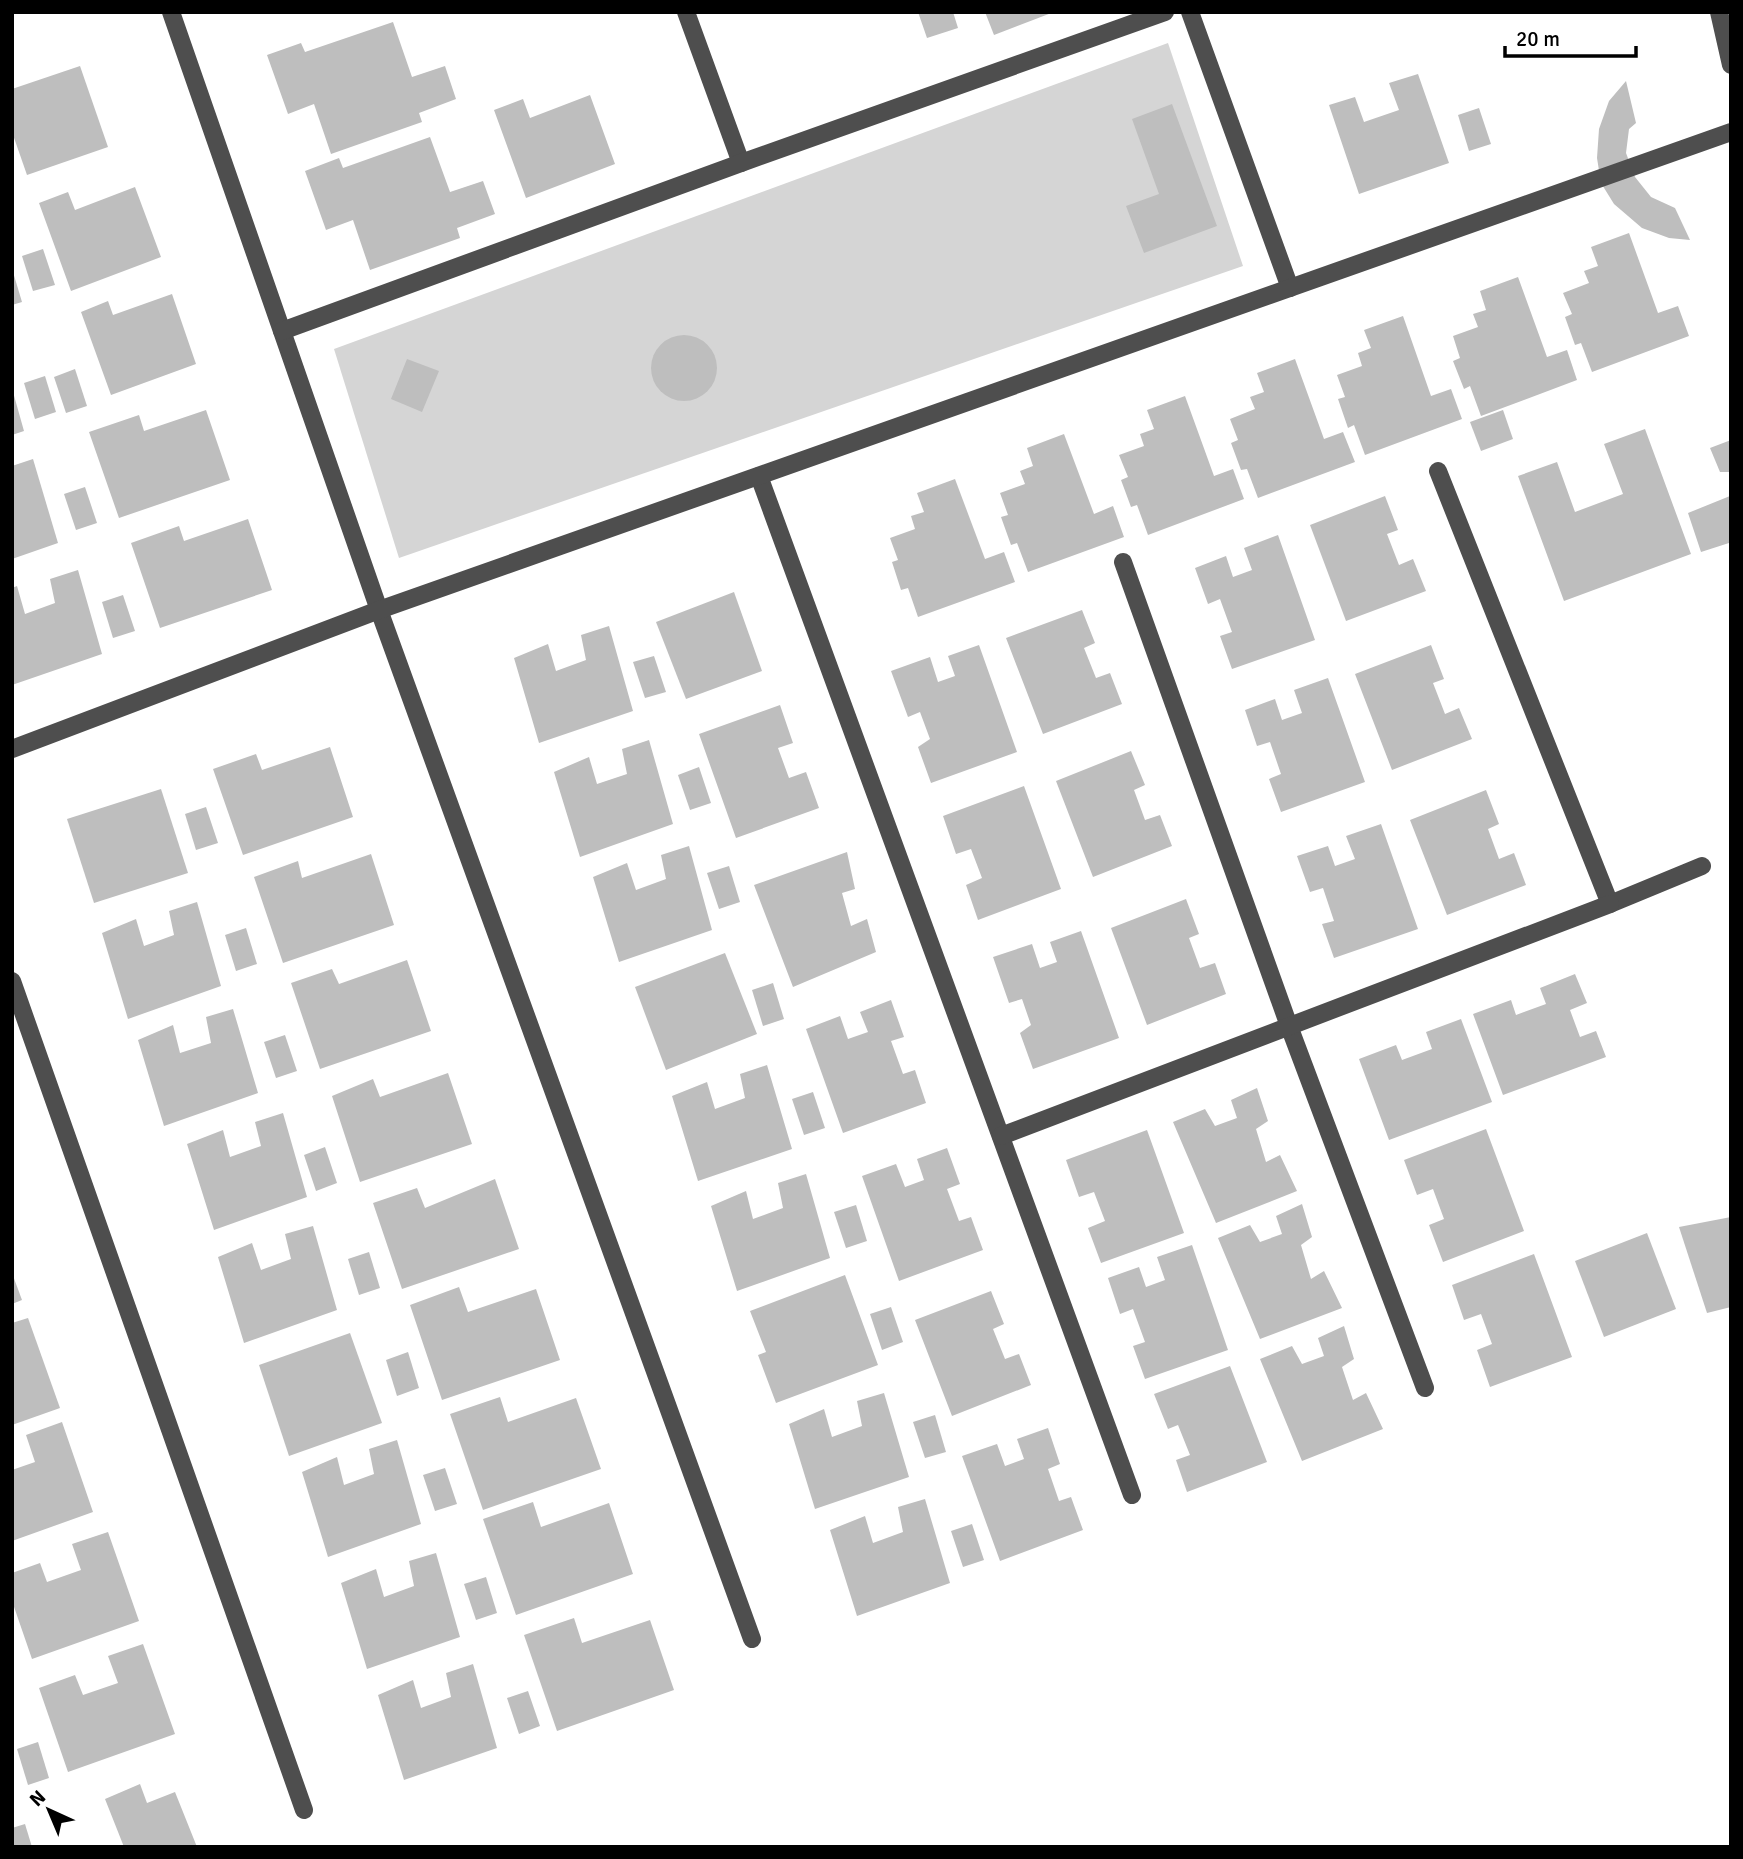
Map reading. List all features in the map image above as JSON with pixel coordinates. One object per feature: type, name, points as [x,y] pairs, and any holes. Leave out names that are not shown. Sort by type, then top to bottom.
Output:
[{"type":"street","points":[[172,12],[379,610],[752,1639]]},
{"type":"street","points":[[686,12],[741,163]]},
{"type":"street","points":[[282,331],[1165,12]]},
{"type":"street","points":[[1190,12],[1290,288]]},
{"type":"street","points":[[1719,12],[1731,65]]},
{"type":"street","points":[[12,749],[379,610],[1731,132]]},
{"type":"street","points":[[1438,471],[1610,904]]},
{"type":"street","points":[[759,476],[1132,1495]]},
{"type":"street","points":[[1124,562],[1289,1026],[1425,1388]]},
{"type":"street","points":[[1001,1136],[1610,904],[1702,866]]},
{"type":"street","points":[[12,981],[304,1810]]},
{"type":"shaded area","points":[[1168,43],[1243,266],[399,558],[334,349]]},
{"type":"building","points":[[918,12],[953,12],[958,28],[927,38]]},
{"type":"building","points":[[985,12],[1054,12],[994,35]]},
{"type":"building","points":[[393,22],[412,77],[445,66],[456,99],[419,113],[422,122],[331,154],[314,104],[288,114],[267,55],[301,43],[305,52]]},
{"type":"building","points":[[80,66],[108,147],[27,175],[12,132],[12,89]]},
{"type":"building","points":[[1418,74],[1449,163],[1359,194],[1329,105],[1355,97],[1364,122],[1399,110],[1389,83]]},
{"type":"building","points":[[1626,81],[1636,123],[1629,129],[1626,153],[1635,177],[1651,197],[1675,208],[1690,240],[1669,238],[1642,228],[1614,204],[1601,183],[1597,158],[1599,129],[1609,101]]},
{"type":"building","points":[[590,95],[615,164],[526,198],[494,110],[523,99],[530,118]]},
{"type":"building","points":[[1172,104],[1217,226],[1144,253],[1126,206],[1159,194],[1132,119]]},
{"type":"building","points":[[1479,108],[1491,144],[1469,151],[1458,115]]},
{"type":"building","points":[[430,137],[450,192],[483,181],[495,214],[457,228],[460,238],[370,270],[353,220],[326,230],[305,171],[339,158],[343,168]]},
{"type":"building","points":[[135,187],[161,257],[71,291],[39,203],[68,192],[75,210]]},
{"type":"building","points":[[1629,233],[1658,313],[1678,306],[1689,336],[1592,372],[1581,343],[1575,345],[1565,317],[1572,314],[1563,293],[1589,283],[1584,271],[1598,266],[1591,247]]},
{"type":"building","points":[[43,249],[55,285],[33,291],[22,256]]},
{"type":"building","points":[[12,273],[22,302],[12,305]]},
{"type":"building","points":[[1518,277],[1547,357],[1567,350],[1577,380],[1481,416],[1470,386],[1464,389],[1453,361],[1460,358],[1453,336],[1478,327],[1473,314],[1486,310],[1480,291]]},
{"type":"building","points":[[172,294],[196,364],[111,395],[81,312],[108,301],[113,315]]},
{"type":"building","points":[[1403,316],[1431,396],[1451,389],[1462,419],[1365,455],[1354,425],[1348,428],[1338,399],[1345,397],[1337,375],[1362,366],[1358,353],[1371,348],[1364,330]]},
{"type":"building","points":[[684,335],[697,338],[707,345],[714,355],[717,368],[714,381],[707,391],[697,398],[684,401],[671,398],[661,391],[654,381],[651,368],[654,355],[661,345],[671,338]]},
{"type":"building","points":[[407,359],[439,371],[422,412],[391,399]]},
{"type":"building","points":[[1295,359],[1324,439],[1343,432],[1355,462],[1258,498],[1247,469],[1241,470],[1231,443],[1238,440],[1230,419],[1255,409],[1250,397],[1264,392],[1257,373]]},
{"type":"building","points":[[75,369],[87,406],[66,413],[54,377]]},
{"type":"building","points":[[45,376],[56,412],[35,419],[24,383]]},
{"type":"building","points":[[12,393],[24,431],[12,435]]},
{"type":"building","points":[[1185,396],[1214,476],[1233,469],[1244,499],[1148,535],[1137,505],[1131,507],[1121,480],[1128,477],[1119,455],[1144,446],[1140,434],[1154,429],[1147,410]]},
{"type":"building","points":[[206,410],[230,480],[119,518],[89,432],[139,415],[144,431]]},
{"type":"building","points":[[1503,410],[1513,439],[1481,451],[1470,422]]},
{"type":"building","points":[[1645,429],[1691,554],[1564,601],[1518,476],[1557,462],[1575,512],[1623,494],[1604,444]]},
{"type":"building","points":[[1064,434],[1094,514],[1113,506],[1124,537],[1028,572],[1017,543],[1011,545],[1001,517],[1008,515],[1000,493],[1025,484],[1020,471],[1033,466],[1027,448]]},
{"type":"building","points":[[1731,440],[1731,472],[1720,472],[1710,448]]},
{"type":"building","points":[[33,459],[58,543],[12,559],[12,466]]},
{"type":"building","points":[[955,479],[985,559],[1004,552],[1015,582],[918,617],[908,588],[901,590],[892,562],[898,560],[890,538],[915,529],[911,516],[924,512],[917,493]]},
{"type":"building","points":[[85,487],[97,523],[76,530],[64,494]]},
{"type":"building","points":[[1385,496],[1398,530],[1387,534],[1399,565],[1413,559],[1426,591],[1346,621],[1310,525]]},
{"type":"building","points":[[1730,496],[1729,543],[1701,552],[1688,513]]},
{"type":"building","points":[[248,519],[272,590],[160,628],[131,543],[179,526],[184,541]]},
{"type":"building","points":[[1278,535],[1315,640],[1232,669],[1220,636],[1232,632],[1220,599],[1208,604],[1195,568],[1226,556],[1233,577],[1252,570],[1244,548]]},
{"type":"building","points":[[78,570],[102,654],[12,685],[12,588],[17,586],[25,614],[55,603],[50,579]]},
{"type":"building","points":[[734,592],[762,671],[686,699],[656,622]]},
{"type":"building","points":[[123,595],[135,631],[113,638],[102,602]]},
{"type":"building","points":[[1082,610],[1095,643],[1084,648],[1096,678],[1110,673],[1122,704],[1043,734],[1006,638]]},
{"type":"building","points":[[609,626],[633,711],[539,743],[514,658],[548,644],[556,671],[586,660],[581,635]]},
{"type":"building","points":[[979,645],[1017,752],[931,783],[918,747],[930,739],[920,712],[908,717],[891,671],[930,657],[938,682],[955,676],[948,656]]},
{"type":"building","points":[[1431,645],[1444,679],[1433,683],[1445,714],[1459,708],[1472,739],[1392,770],[1355,674]]},
{"type":"building","points":[[654,656],[666,692],[645,698],[633,662]]},
{"type":"building","points":[[1328,678],[1365,782],[1281,812],[1269,779],[1281,774],[1270,742],[1257,746],[1245,710],[1275,699],[1282,720],[1302,713],[1294,690]]},
{"type":"building","points":[[780,705],[793,743],[778,748],[789,778],[806,772],[819,808],[736,838],[699,734]]},
{"type":"building","points":[[649,740],[673,824],[580,857],[554,772],[589,757],[597,784],[627,774],[622,749]]},
{"type":"building","points":[[330,747],[353,817],[243,855],[213,769],[256,754],[262,770]]},
{"type":"building","points":[[1131,751],[1145,785],[1134,790],[1145,820],[1160,815],[1172,846],[1093,877],[1056,781]]},
{"type":"building","points":[[699,767],[711,803],[690,810],[678,775]]},
{"type":"building","points":[[1024,786],[1061,889],[978,920],[966,885],[982,878],[971,849],[956,854],[943,816]]},
{"type":"building","points":[[161,789],[188,873],[94,903],[67,819]]},
{"type":"building","points":[[1486,790],[1499,824],[1488,829],[1499,859],[1514,853],[1526,885],[1447,915],[1410,820]]},
{"type":"building","points":[[206,807],[218,843],[196,850],[185,814]]},
{"type":"building","points":[[1381,824],[1418,929],[1334,958],[1322,924],[1334,921],[1323,888],[1310,892],[1297,856],[1328,846],[1335,866],[1355,859],[1346,836]]},
{"type":"building","points":[[689,846],[712,930],[619,962],[593,877],[627,863],[636,890],[666,879],[661,855]]},
{"type":"building","points":[[847,852],[855,889],[842,893],[851,926],[867,919],[876,952],[793,987],[754,885]]},
{"type":"building","points":[[371,854],[394,925],[283,963],[254,877],[298,861],[302,878]]},
{"type":"building","points":[[729,866],[740,902],[719,909],[707,873]]},
{"type":"building","points":[[1186,899],[1199,934],[1189,938],[1200,968],[1215,963],[1226,994],[1147,1025],[1111,928]]},
{"type":"building","points":[[197,902],[221,986],[128,1019],[102,933],[136,919],[144,946],[174,935],[169,911]]},
{"type":"building","points":[[246,928],[257,964],[236,971],[225,935]]},
{"type":"building","points":[[1081,931],[1119,1038],[1033,1069],[1020,1033],[1031,1025],[1022,999],[1009,1003],[993,957],[1032,944],[1040,968],[1057,962],[1050,942]]},
{"type":"building","points":[[725,953],[757,1034],[666,1070],[635,987]]},
{"type":"building","points":[[407,960],[431,1031],[320,1069],[291,983],[332,969],[339,984]]},
{"type":"building","points":[[1575,974],[1587,1003],[1570,1010],[1580,1037],[1596,1031],[1606,1057],[1503,1095],[1473,1014],[1511,1000],[1516,1015],[1546,1004],[1540,988]]},
{"type":"building","points":[[773,983],[784,1019],[763,1026],[752,990]]},
{"type":"building","points":[[891,1000],[904,1037],[891,1041],[903,1074],[915,1070],[926,1103],[843,1133],[806,1029],[840,1016],[848,1039],[868,1032],[860,1012]]},
{"type":"building","points":[[233,1009],[258,1093],[164,1126],[138,1040],[173,1025],[180,1053],[211,1043],[206,1017]]},
{"type":"building","points":[[1461,1019],[1492,1102],[1389,1140],[1359,1059],[1396,1045],[1402,1060],[1432,1049],[1426,1032]]},
{"type":"building","points":[[285,1035],[297,1071],[276,1078],[264,1042]]},
{"type":"building","points":[[767,1065],[792,1149],[698,1181],[672,1096],[707,1082],[715,1109],[745,1098],[740,1074]]},
{"type":"building","points":[[448,1073],[472,1144],[360,1182],[332,1096],[373,1079],[380,1097]]},
{"type":"building","points":[[1257,1088],[1268,1121],[1256,1129],[1266,1162],[1280,1155],[1297,1191],[1216,1223],[1173,1122],[1205,1109],[1215,1126],[1237,1118],[1231,1100]]},
{"type":"building","points":[[813,1092],[825,1128],[804,1135],[792,1099]]},
{"type":"building","points":[[283,1113],[307,1197],[214,1230],[187,1144],[223,1130],[230,1157],[261,1146],[255,1122]]},
{"type":"building","points":[[1486,1129],[1524,1231],[1443,1262],[1429,1225],[1444,1219],[1433,1189],[1417,1195],[1404,1160]]},
{"type":"building","points":[[1147,1130],[1184,1233],[1101,1263],[1088,1228],[1105,1221],[1094,1192],[1079,1197],[1066,1160]]},
{"type":"building","points":[[325,1147],[337,1183],[316,1191],[304,1155]]},
{"type":"building","points":[[947,1148],[960,1184],[947,1189],[959,1221],[971,1217],[983,1250],[899,1281],[862,1176],[896,1164],[905,1187],[924,1180],[917,1159]]},
{"type":"building","points":[[806,1174],[830,1258],[737,1291],[711,1206],[746,1191],[753,1219],[783,1208],[778,1183]]},
{"type":"building","points":[[495,1179],[519,1249],[402,1289],[373,1203],[417,1188],[425,1208]]},
{"type":"building","points":[[1302,1204],[1312,1237],[1301,1245],[1311,1279],[1324,1271],[1342,1308],[1260,1339],[1218,1238],[1250,1225],[1260,1242],[1282,1234],[1276,1216]]},
{"type":"building","points":[[856,1205],[867,1241],[846,1248],[834,1212]]},
{"type":"building","points":[[1731,1217],[1731,1307],[1707,1313],[1679,1227]]},
{"type":"building","points":[[313,1226],[337,1310],[244,1343],[218,1257],[252,1243],[261,1270],[291,1259],[285,1234]]},
{"type":"building","points":[[1647,1233],[1676,1309],[1604,1337],[1575,1261]]},
{"type":"building","points":[[1192,1245],[1228,1350],[1145,1379],[1133,1346],[1145,1342],[1133,1309],[1120,1314],[1108,1278],[1139,1267],[1146,1287],[1165,1280],[1157,1257]]},
{"type":"building","points":[[369,1252],[380,1288],[359,1295],[348,1259]]},
{"type":"building","points":[[1534,1254],[1572,1357],[1490,1387],[1477,1350],[1492,1344],[1481,1314],[1464,1320],[1452,1285]]},
{"type":"building","points":[[12,1273],[22,1300],[12,1304]]},
{"type":"building","points":[[845,1275],[878,1365],[776,1403],[758,1355],[766,1352],[750,1311]]},
{"type":"building","points":[[459,1287],[468,1312],[536,1289],[560,1360],[442,1400],[410,1305]]},
{"type":"building","points":[[991,1291],[1004,1324],[993,1329],[1005,1359],[1019,1354],[1031,1385],[952,1416],[915,1320]]},
{"type":"building","points":[[891,1307],[903,1342],[882,1350],[870,1314]]},
{"type":"building","points":[[28,1318],[60,1408],[12,1425],[12,1323]]},
{"type":"building","points":[[1344,1326],[1354,1359],[1342,1367],[1353,1400],[1366,1393],[1383,1429],[1302,1461],[1260,1359],[1292,1346],[1302,1364],[1324,1356],[1318,1338]]},
{"type":"building","points":[[350,1333],[382,1423],[289,1456],[259,1365]]},
{"type":"building","points":[[408,1352],[419,1388],[397,1396],[386,1360]]},
{"type":"building","points":[[1230,1366],[1267,1462],[1187,1492],[1176,1460],[1190,1455],[1178,1425],[1168,1429],[1154,1394]]},
{"type":"building","points":[[884,1393],[909,1477],[815,1509],[789,1424],[824,1409],[832,1437],[862,1426],[857,1401]]},
{"type":"building","points":[[500,1397],[508,1422],[576,1398],[601,1469],[483,1510],[450,1414]]},
{"type":"building","points":[[935,1415],[946,1452],[925,1458],[913,1422]]},
{"type":"building","points":[[62,1422],[93,1512],[12,1541],[12,1470],[35,1462],[26,1435]]},
{"type":"building","points":[[1048,1428],[1060,1464],[1048,1469],[1059,1501],[1071,1497],[1083,1530],[1000,1561],[962,1456],[997,1444],[1005,1466],[1024,1459],[1017,1439]]},
{"type":"building","points":[[397,1440],[421,1524],[328,1557],[302,1472],[337,1457],[344,1485],[374,1474],[369,1449]]},
{"type":"building","points":[[445,1468],[457,1504],[435,1511],[423,1475]]},
{"type":"building","points":[[925,1499],[950,1583],[857,1616],[830,1530],[865,1516],[873,1543],[903,1532],[898,1507]]},
{"type":"building","points":[[533,1502],[541,1527],[609,1503],[633,1574],[516,1615],[483,1519]]},
{"type":"building","points":[[972,1524],[984,1560],[963,1567],[951,1531]]},
{"type":"building","points":[[108,1532],[139,1621],[32,1659],[12,1601],[12,1573],[40,1563],[47,1582],[81,1570],[72,1544]]},
{"type":"building","points":[[436,1553],[460,1637],[367,1669],[341,1583],[376,1569],[384,1597],[414,1586],[409,1561]]},
{"type":"building","points":[[486,1577],[497,1613],[476,1620],[464,1584]]},
{"type":"building","points":[[574,1618],[582,1643],[650,1620],[674,1690],[557,1731],[524,1635]]},
{"type":"building","points":[[143,1644],[175,1734],[68,1772],[39,1688],[75,1675],[83,1695],[118,1683],[108,1656]]},
{"type":"building","points":[[473,1664],[497,1748],[404,1780],[378,1695],[413,1680],[421,1708],[451,1697],[446,1673]]},
{"type":"building","points":[[528,1691],[540,1726],[519,1734],[507,1698]]},
{"type":"building","points":[[38,1742],[49,1778],[28,1785],[17,1749]]},
{"type":"building","points":[[140,1784],[147,1803],[175,1792],[197,1847],[124,1847],[105,1799]]},
{"type":"building","points":[[25,1824],[32,1847],[12,1847],[12,1828]]}]
